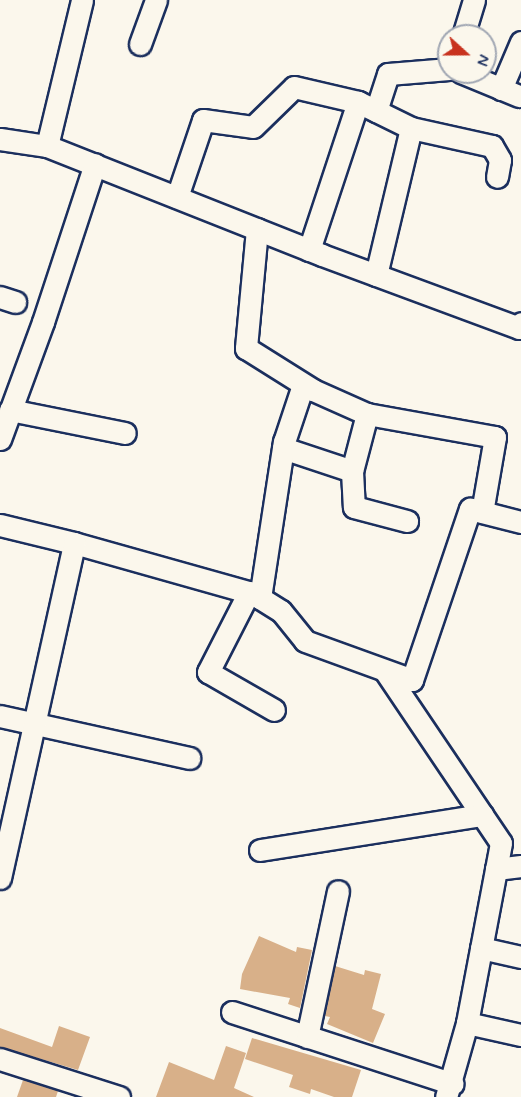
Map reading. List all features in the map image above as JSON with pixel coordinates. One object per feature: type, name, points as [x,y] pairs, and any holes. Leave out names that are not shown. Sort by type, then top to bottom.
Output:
[{"type":"street","points":[[47,146],[82,0]]},
{"type":"street","points":[[140,44],[156,0]]},
{"type":"street","points":[[467,24],[474,0]]},
{"type":"street","points":[[490,84],[510,92],[521,42]]},
{"type":"street","points":[[309,250],[367,107],[388,74],[437,70]]},
{"type":"street","points":[[177,197],[203,120],[253,127],[294,87],[367,107],[411,128],[492,146],[500,160],[497,177]]},
{"type":"street","points":[[376,275],[411,128]]},
{"type":"street","points":[[0,139],[47,146],[309,250],[520,327]]},
{"type":"street","points":[[0,438],[95,164]]},
{"type":"street","points":[[257,229],[246,348],[303,385],[367,414],[495,438],[482,512]]},
{"type":"street","points":[[273,710],[208,672],[254,595],[283,448],[303,385]]},
{"type":"street","points":[[10,410],[125,433]]},
{"type":"street","points":[[367,414],[352,471],[354,507],[407,521]]},
{"type":"street","points":[[283,448],[352,471]]},
{"type":"street","points":[[0,525],[75,543],[254,595],[281,611],[305,641],[412,680],[470,509],[521,522]]},
{"type":"street","points":[[0,878],[75,543]]},
{"type":"street","points":[[232,1012],[450,1088],[467,1023],[501,843],[385,671]]},
{"type":"street","points":[[0,716],[189,758]]},
{"type":"street","points":[[260,850],[482,815]]},
{"type":"street","points":[[496,869],[521,866]]},
{"type":"street","points":[[307,1037],[338,891]]},
{"type":"street","points":[[482,948],[521,957]]},
{"type":"street","points":[[467,1023],[521,1035]]},
{"type":"street","points":[[0,1059],[83,1092],[119,1097]]},
{"type":"building","points":[[259,936],[296,952],[297,947],[312,950],[300,1008],[288,1004],[290,998],[240,989],[242,974]]},
{"type":"building","points":[[335,966],[364,975],[365,970],[381,974],[372,1009],[385,1014],[373,1043],[327,1024],[330,1017],[325,1016]]},
{"type":"building","points":[[59,1026],[90,1037],[78,1070],[0,1047],[0,1028],[52,1047]]},
{"type":"building","points":[[252,1038],[361,1070],[352,1097],[334,1097],[311,1089],[310,1094],[289,1087],[293,1075],[245,1059]]},
{"type":"building","points":[[226,1046],[246,1053],[234,1088],[254,1097],[156,1097],[169,1062],[214,1080]]},
{"type":"building","points":[[23,1080],[58,1091],[56,1097],[17,1097]]}]
